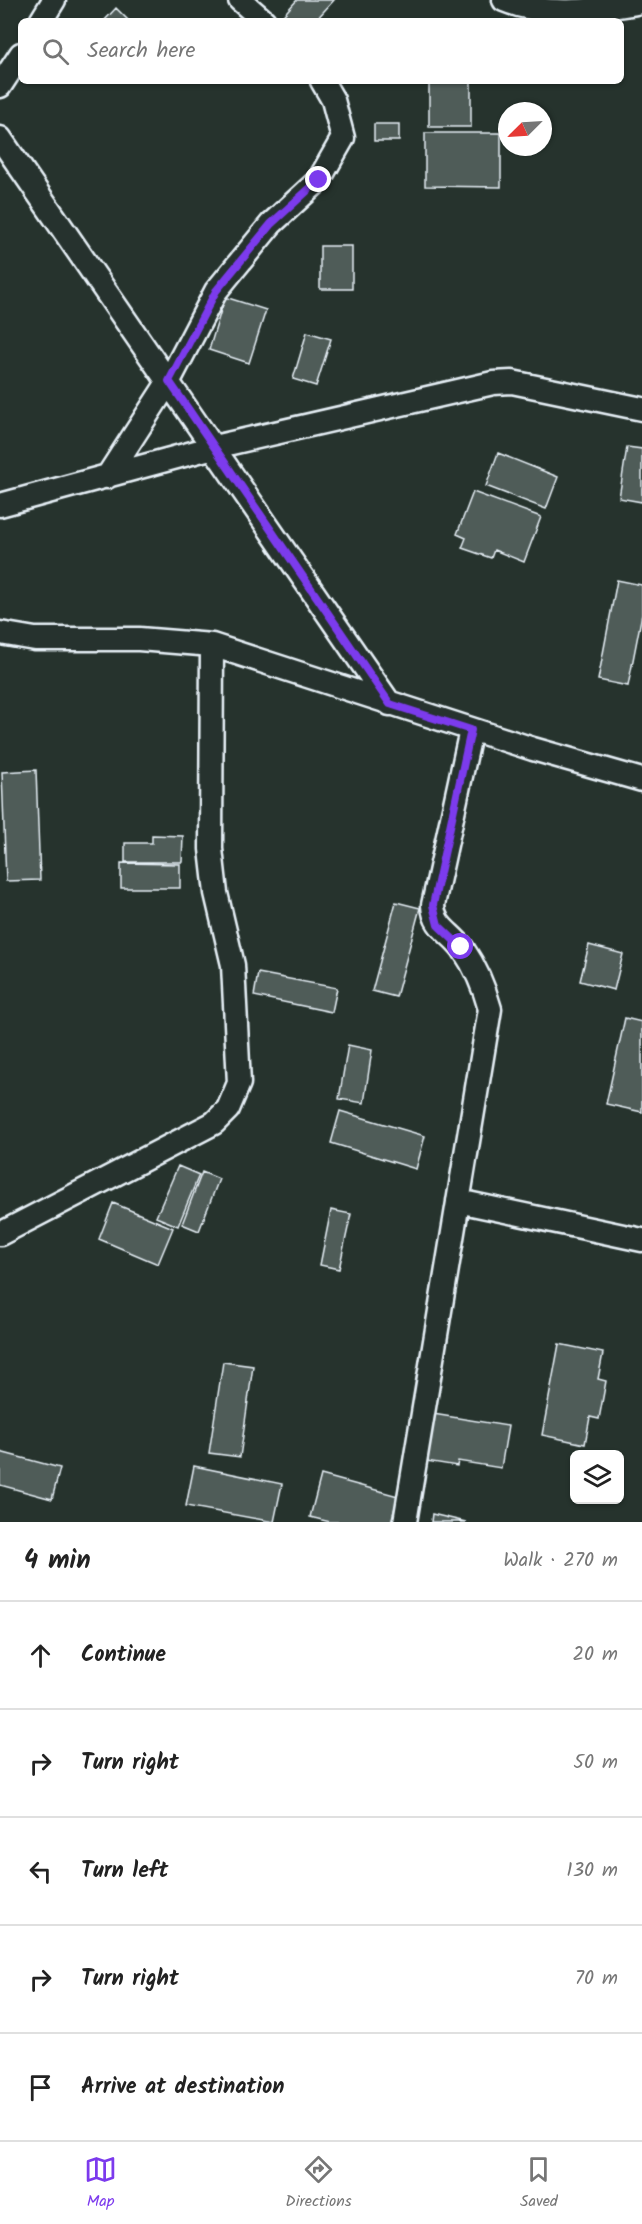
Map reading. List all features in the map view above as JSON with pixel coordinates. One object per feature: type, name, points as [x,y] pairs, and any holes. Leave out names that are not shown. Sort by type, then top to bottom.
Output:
[{"type":"street","points":[[43,18],[54,0]]},
{"type":"street","points":[[240,0],[261,18]]},
{"type":"street","points":[[504,0],[527,10],[562,13],[642,2]]},
{"type":"street","points":[[0,86],[18,59]]},
{"type":"street","points":[[106,477],[169,381],[216,291],[271,224],[319,180],[343,138],[333,99],[324,84]]},
{"type":"street","points":[[0,138],[390,704]]},
{"type":"street","points":[[0,506],[214,447],[493,383],[512,382],[642,409]]},
{"type":"street","points":[[0,633],[35,639],[138,639],[212,645],[471,730],[642,780]]},
{"type":"street","points":[[0,1234],[214,1123],[228,1109],[239,1083],[233,965],[216,893],[211,849],[212,645]]},
{"type":"street","points":[[405,1522],[490,1009],[484,984],[461,947],[438,925],[433,905],[471,730]]},
{"type":"street","points":[[458,1201],[642,1240]]},
{"type":"building","points":[[297,0],[334,0],[318,18],[281,18]]},
{"type":"building","points":[[116,8],[126,18],[107,18]]},
{"type":"building","points":[[429,84],[471,84],[471,127],[429,127]]},
{"type":"building","points":[[374,124],[399,124],[399,141],[374,141]]},
{"type":"building","points":[[425,133],[498,133],[501,187],[425,186]]},
{"type":"building","points":[[320,246],[352,246],[352,289],[320,289]]},
{"type":"building","points":[[225,297],[266,310],[249,363],[209,350]]},
{"type":"building","points":[[307,332],[331,339],[316,386],[293,379]]},
{"type":"building","points":[[627,447],[642,449],[642,502],[619,498]]},
{"type":"building","points":[[498,453],[558,477],[546,509],[486,486]]},
{"type":"building","points":[[473,492],[541,517],[524,562],[494,550],[491,558],[462,548],[466,538],[457,534]]},
{"type":"building","points":[[617,580],[642,585],[642,614],[628,686],[598,680]]},
{"type":"building","points":[[36,770],[40,880],[6,881],[2,772]]},
{"type":"building","points":[[152,835],[183,836],[182,862],[125,862],[125,843],[152,843]]},
{"type":"building","points":[[121,863],[180,864],[180,888],[121,888]]},
{"type":"building","points":[[396,902],[420,908],[396,997],[372,991]]},
{"type":"building","points":[[589,945],[623,954],[614,990],[580,981]]},
{"type":"building","points":[[258,973],[337,988],[332,1012],[254,996]]},
{"type":"building","points":[[625,1018],[642,1022],[642,1112],[606,1104]]},
{"type":"building","points":[[348,1045],[372,1050],[364,1103],[339,1099]]},
{"type":"building","points":[[340,1111],[425,1136],[416,1169],[331,1143]]},
{"type":"building","points":[[178,1166],[199,1175],[178,1226],[156,1217]]},
{"type":"building","points":[[202,1172],[219,1179],[199,1231],[182,1224]]},
{"type":"building","points":[[113,1203],[173,1228],[158,1264],[99,1239]]},
{"type":"building","points":[[331,1210],[351,1214],[339,1269],[320,1265]]},
{"type":"building","points":[[559,1344],[603,1353],[598,1379],[606,1381],[599,1419],[590,1417],[585,1444],[542,1435]]},
{"type":"building","points":[[223,1362],[253,1366],[240,1457],[209,1453]]},
{"type":"building","points":[[427,1413],[508,1426],[501,1468],[458,1461],[457,1466],[420,1460]]},
{"type":"building","points":[[0,1452],[60,1468],[52,1499],[0,1485]]},
{"type":"building","points":[[194,1466],[282,1484],[274,1522],[186,1506]]},
{"type":"building","points":[[321,1475],[398,1496],[391,1522],[330,1522],[310,1517]]},
{"type":"building","points":[[432,1514],[466,1522],[431,1522]]},
{"type":"route","points":[[319,180],[271,224],[216,291],[169,381],[390,704],[471,730],[433,905],[433,916],[438,925],[461,947]]}]
